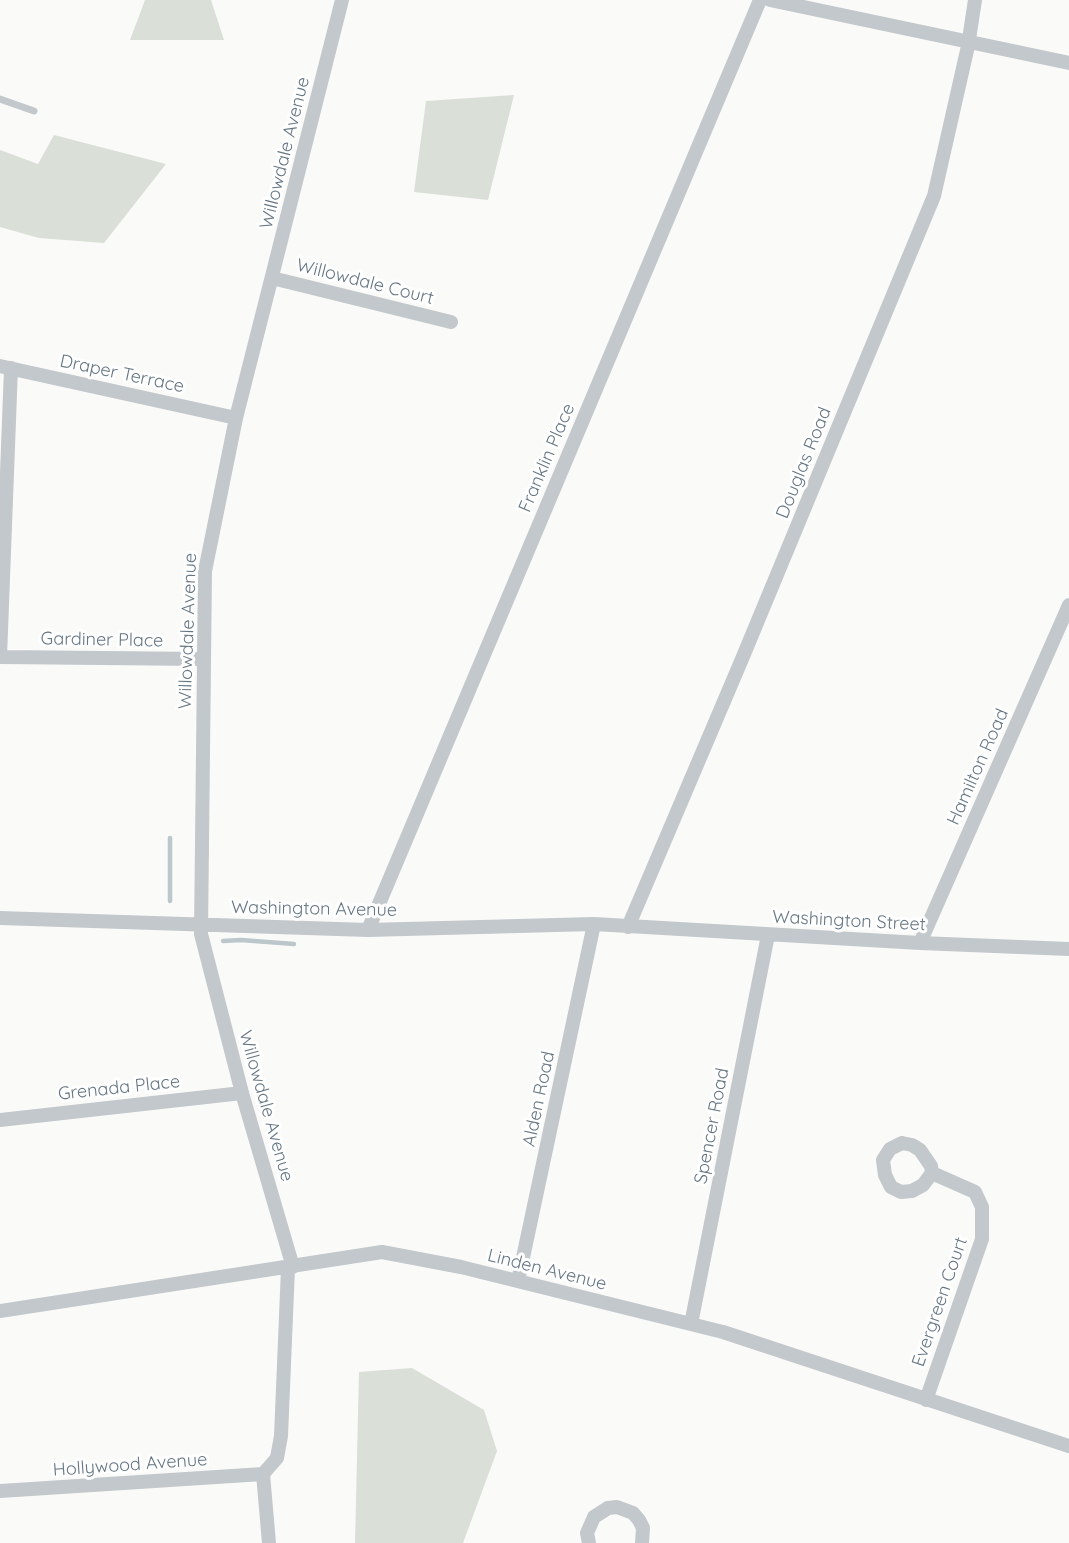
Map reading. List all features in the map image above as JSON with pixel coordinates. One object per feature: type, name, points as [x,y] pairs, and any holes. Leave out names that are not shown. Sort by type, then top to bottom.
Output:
[{"type":"street","name":"Willowdale Avenue","points":[[263,1474],[277,1458],[281,1436],[291,1267],[242,1093],[201,934],[205,571],[236,418],[342,0]]},
{"type":"street","name":"Franklin Place","points":[[368,930],[760,0]]},
{"type":"street","points":[[770,0],[1069,63]]},
{"type":"street","name":"Douglas Road","points":[[628,927],[742,659],[933,196],[969,42],[975,0]]},
{"type":"street","name":"Willowdale Court","points":[[272,278],[451,321]]},
{"type":"street","points":[[0,657],[5,367]]},
{"type":"street","name":"Draper Terrace","points":[[5,367],[236,418]]},
{"type":"street","name":"Hamilton Road","points":[[920,943],[1069,605]]},
{"type":"street","name":"Gardiner Place","points":[[0,657],[204,659]]},
{"type":"street","name":"Washington Avenue","points":[[0,918],[368,930],[594,924],[628,927]]},
{"type":"street","name":"Alden Road","points":[[518,1281],[594,924]]},
{"type":"street","name":"Washington Street","points":[[628,927],[1069,949]]},
{"type":"street","name":"Spencer Road","points":[[691,1324],[768,934]]},
{"type":"street","name":"Grenada Place","points":[[0,1120],[242,1093]]},
{"type":"street","name":"Evergreen Court","points":[[926,1400],[982,1239],[983,1222],[982,1207],[975,1192],[932,1173]]},
{"type":"street","name":"Linden Avenue","points":[[0,1311],[382,1252],[461,1267],[723,1332],[1069,1446]]},
{"type":"street","points":[[263,1474],[268,1543]]},
{"type":"street","name":"Hollywood Avenue","points":[[0,1491],[263,1474]]},
{"type":"street","points":[[588,1543],[587,1533],[594,1517],[608,1508],[617,1507],[626,1508],[639,1520],[643,1528],[642,1543]]},
{"type":"lane","points":[[0,99],[34,111]]},
{"type":"shaded area","points":[[145,0],[211,0],[224,40],[130,40]]},
{"type":"shaded area","points":[[514,95],[488,200],[414,192],[426,101]]},
{"type":"shaded area","points":[[54,135],[166,164],[104,243],[39,238],[0,227],[0,150],[38,164]]},
{"type":"shaded area","points":[[412,1368],[484,1410],[497,1451],[463,1543],[355,1543],[359,1372]]},
{"type":"waterway","points":[[170,838],[170,901]]},
{"type":"waterway","points":[[223,941],[294,944]]}]
